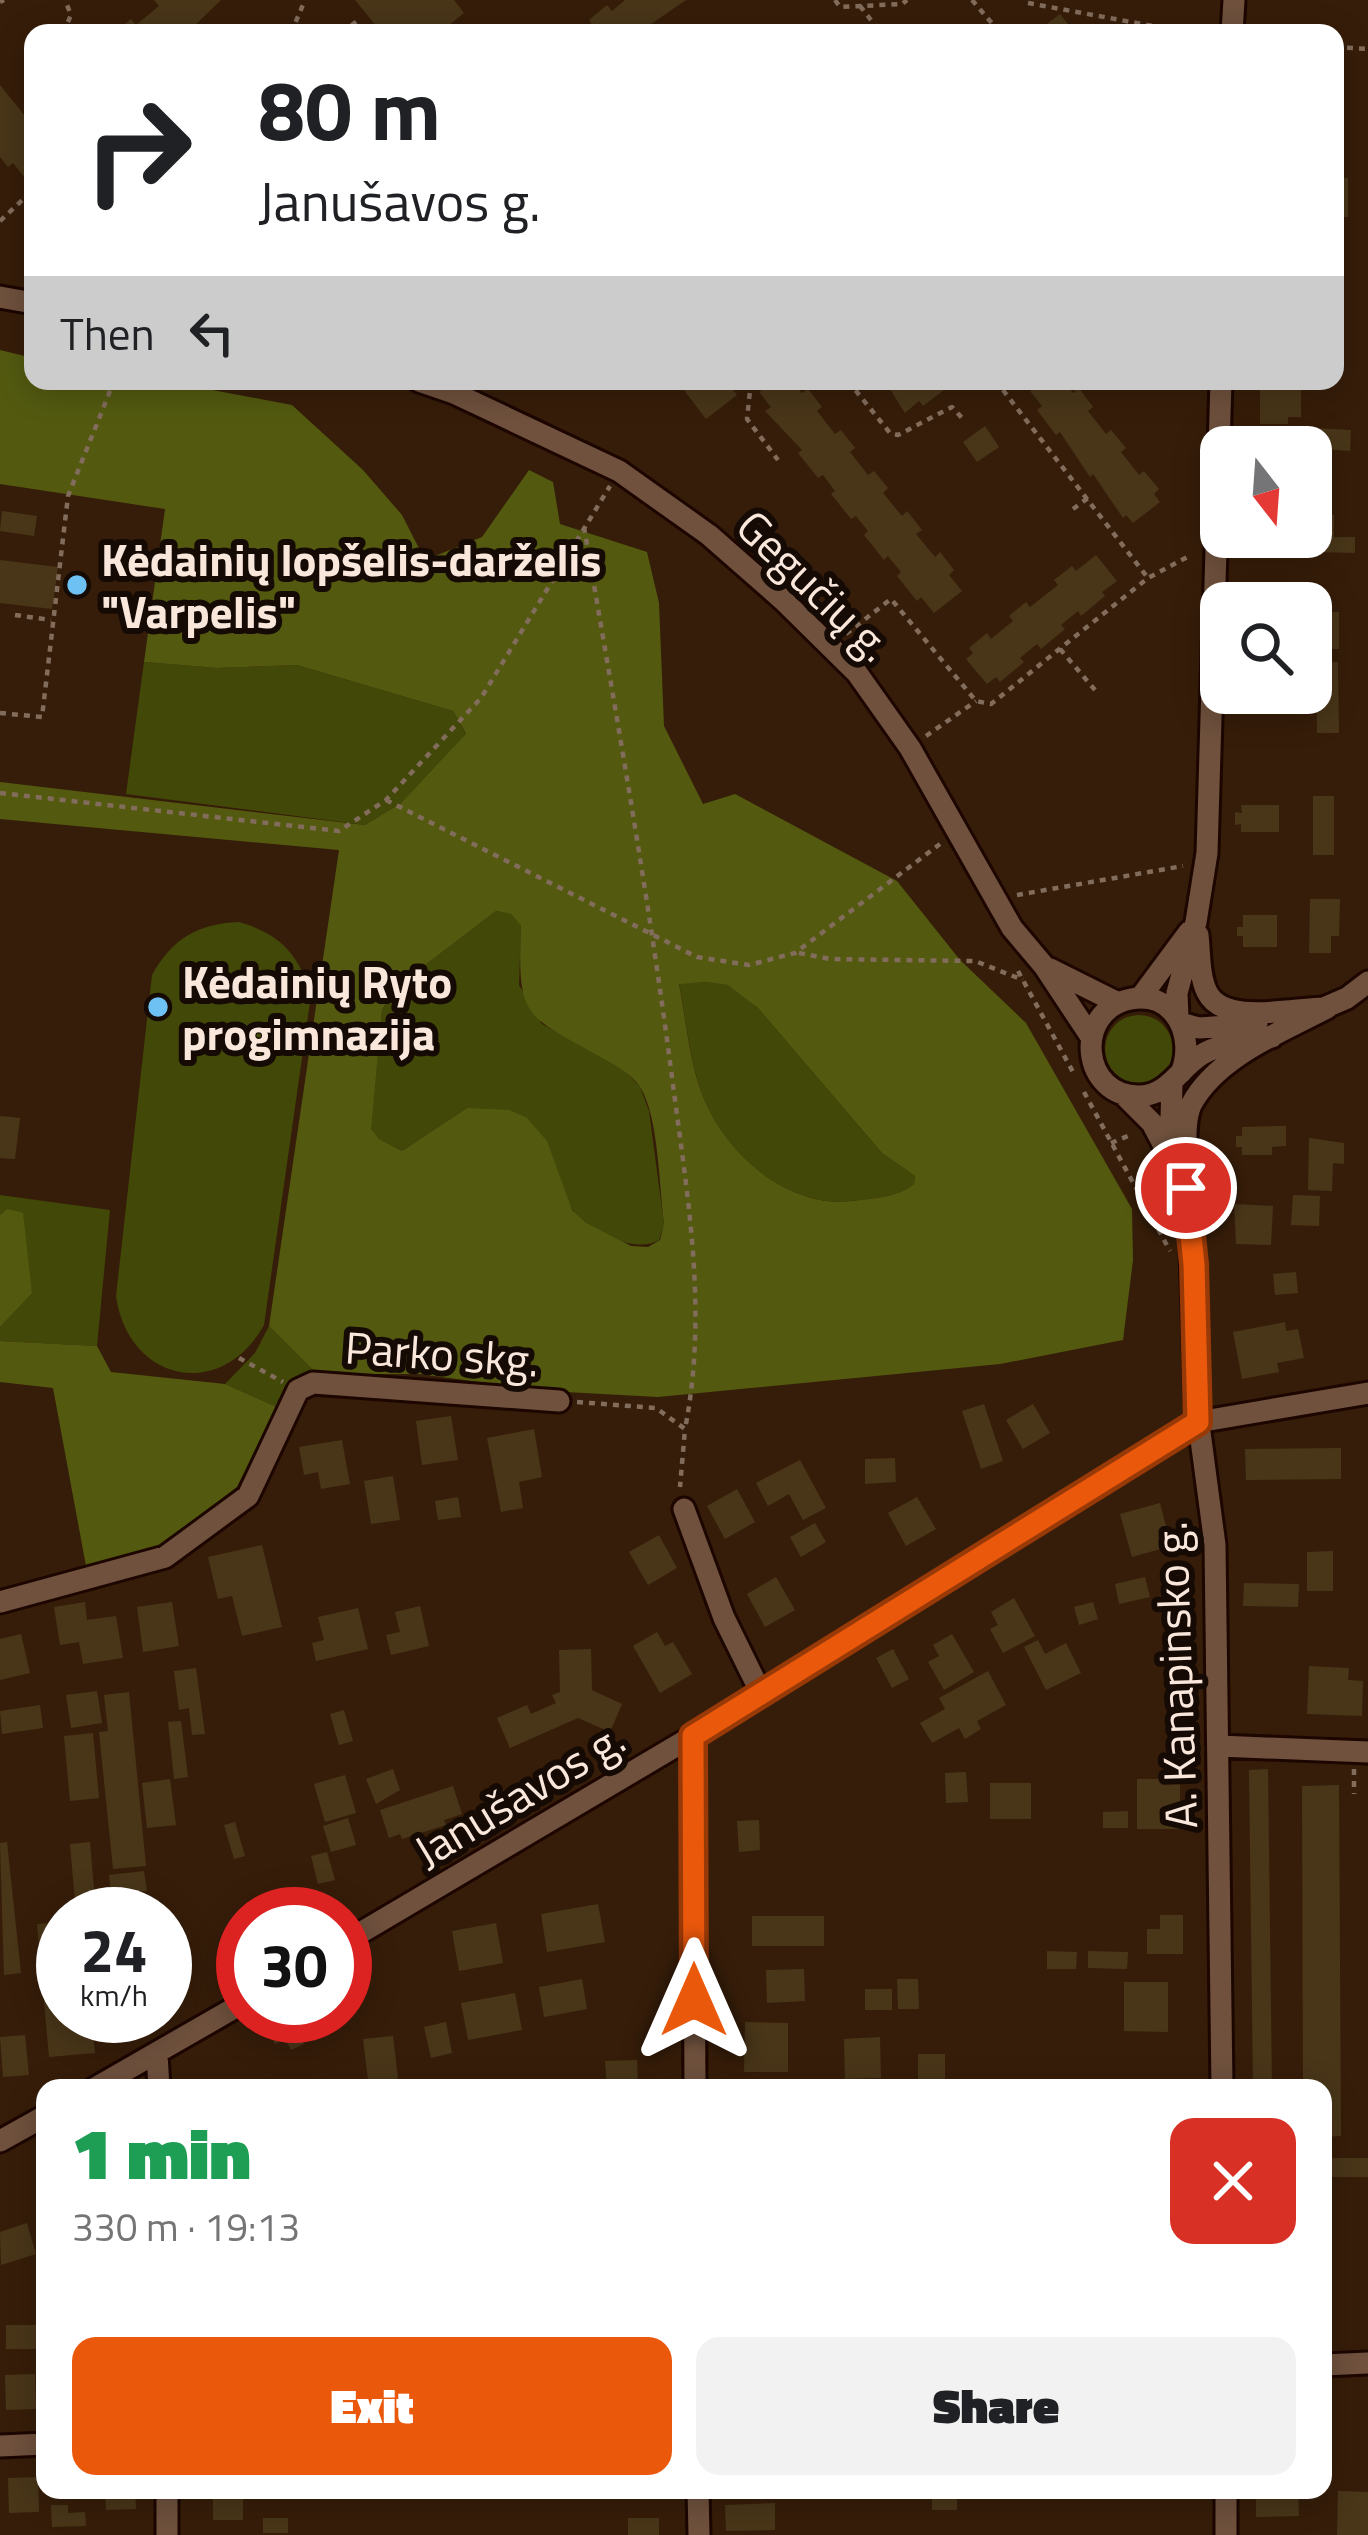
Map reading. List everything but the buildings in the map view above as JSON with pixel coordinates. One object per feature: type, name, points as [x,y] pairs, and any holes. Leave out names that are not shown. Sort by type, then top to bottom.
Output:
[{"type":"street","name":"Gegučių g.","points":[[445,390],[619,471],[710,535],[857,673],[910,748],[1012,928],[1044,965],[1091,1037]]},
{"type":"street","points":[[1186,1188],[1171,1118],[1176,1078],[1188,1048],[1179,1020],[1178,993],[1204,868],[1221,390]]},
{"type":"street","points":[[1186,1188],[1151,1123],[1094,1069],[1091,1037],[1096,1023],[1129,1001],[1196,922]]},
{"type":"street","points":[[1196,922],[1202,974],[1218,1006],[1249,1013],[1327,1008]]},
{"type":"street","points":[[1044,965],[1129,1001],[1154,1001],[1199,1028],[1278,1022],[1327,1008]]},
{"type":"street","points":[[1186,1188],[1192,1104],[1224,1067],[1368,982]]},
{"type":"street","points":[[1123,1094],[1145,1096],[1176,1078],[1198,1056],[1218,1047],[1272,1037]]},
{"type":"street","name":"A. Kanapinsko g.","points":[[1186,1188],[1194,1264],[1198,1422],[1215,1545],[1222,2079]]},
{"type":"street","name":"Parko skg.","points":[[0,1602],[165,1557],[248,1496],[298,1390],[314,1383],[559,1401]]},
{"type":"street","name":"Janušavos g.","points":[[372,1926],[693,1736],[1198,1422],[1368,1393]]},
{"type":"street","points":[[684,1509],[724,1618],[761,1694]]},
{"type":"street","points":[[693,1736],[695,2079]]},
{"type":"street","points":[[1219,1746],[1368,1752]]},
{"type":"street","points":[[112,2079],[216,2019]]},
{"type":"street","points":[[158,2054],[158,2079]]},
{"type":"street","points":[[0,2141],[36,2121]]},
{"type":"street","points":[[1332,2365],[1368,2363]]},
{"type":"street","points":[[0,2446],[36,2444]]},
{"type":"street","points":[[167,2499],[167,2535]]},
{"type":"street","points":[[698,2499],[699,2535]]},
{"type":"street","points":[[1226,2499],[1226,2535]]},
{"type":"path","points":[[835,0],[840,7],[907,0]]},
{"type":"path","points":[[972,0],[992,24]]},
{"type":"path","points":[[1028,3],[1142,24]]},
{"type":"path","points":[[860,6],[874,24]]},
{"type":"path","points":[[0,221],[24,198]]},
{"type":"path","points":[[0,713],[42,717],[68,496],[109,390]]},
{"type":"path","points":[[750,390],[747,419],[778,460]]},
{"type":"path","points":[[855,390],[890,433],[898,435],[952,407],[963,419]]},
{"type":"path","points":[[1003,390],[1148,578]]},
{"type":"path","points":[[0,793],[338,831],[386,800],[481,698],[619,471]]},
{"type":"path","points":[[1072,509],[1088,497]]},
{"type":"path","points":[[584,527],[654,935],[696,1262],[697,1322],[679,1478],[684,1509]]},
{"type":"path","points":[[830,646],[891,598],[976,701],[991,704],[1148,578],[1191,555]]},
{"type":"path","points":[[15,615],[53,620]]},
{"type":"path","points":[[1060,649],[1095,690]]},
{"type":"path","points":[[910,748],[976,701]]},
{"type":"path","points":[[386,800],[698,957],[749,965],[795,953],[947,839]]},
{"type":"path","points":[[998,902],[1009,896],[1181,866],[1204,868]]},
{"type":"path","points":[[795,953],[830,959],[975,962],[1023,980]]},
{"type":"path","points":[[239,1358],[298,1390]]},
{"type":"path","name":"Parko skg.","points":[[559,1401],[656,1408],[686,1429]]},
{"type":"green space","points":[[0,350],[24,356],[24,390],[213,390],[292,405],[363,470],[402,515],[425,560],[482,537],[529,470],[553,482],[560,524],[647,552],[659,603],[664,726],[703,804],[735,794],[897,881],[960,960],[1026,1023],[1132,1209],[1133,1260],[1123,1340],[1000,1364],[658,1397],[547,1391],[419,1374],[317,1374],[269,1326],[339,850],[0,819],[0,782],[365,825],[401,803],[466,734],[453,711],[297,665],[217,668],[144,662],[165,509],[0,484]],"holes":[[[496,911],[511,914],[521,926],[521,981],[531,1011],[557,1033],[628,1074],[646,1100],[655,1134],[664,1223],[660,1240],[648,1247],[631,1246],[586,1223],[572,1210],[547,1141],[527,1118],[509,1110],[467,1108],[402,1151],[371,1129],[382,1010],[395,988]],[[679,984],[728,985],[758,1008],[882,1153],[915,1176],[914,1184],[884,1197],[828,1201],[782,1186],[742,1156],[702,1094]]]},
{"type":"green space","points":[[144,662],[217,668],[297,665],[453,711],[466,735],[401,803],[365,825],[126,794]]},
{"type":"green space","points":[[496,911],[511,914],[521,926],[519,985],[542,1024],[622,1068],[640,1087],[649,1111],[664,1224],[659,1240],[627,1243],[592,1228],[572,1209],[561,1183],[549,1170],[467,1108],[402,1151],[370,1129],[382,1010],[395,988]]},
{"type":"green space","points":[[239,922],[286,948],[311,995],[264,1325],[246,1349],[224,1365],[178,1372],[138,1348],[124,1325],[116,1296],[152,975],[188,935]]},
{"type":"green space","points":[[679,983],[729,985],[758,1008],[882,1153],[915,1176],[914,1184],[884,1197],[827,1201],[781,1186],[741,1156],[712,1116],[691,1053]]},
{"type":"green space","points":[[1139,1015],[1163,1025],[1173,1049],[1163,1073],[1139,1083],[1115,1073],[1105,1049],[1115,1025]]},
{"type":"green space","points":[[0,1195],[110,1210],[97,1346],[0,1341],[0,1327],[32,1292],[7,1209],[0,1215]]},
{"type":"green space","points":[[7,1209],[23,1213],[32,1293],[0,1327],[0,1215]]},
{"type":"green space","points":[[269,1326],[317,1374],[291,1383],[277,1407],[225,1384],[255,1353]]},
{"type":"green space","points":[[0,1341],[97,1346],[111,1372],[225,1384],[277,1407],[237,1487],[164,1546],[86,1566],[53,1388],[0,1382]]},
{"type":"place","name":"Kėdainių lopšelis-darželis \"Varpelis\"","points":[[77,585]]},
{"type":"place","name":"Kėdainių Ryto progimnazija","points":[[158,1007]]},
{"type":"route","points":[[694,2000],[693,1736],[1198,1422],[1194,1264],[1186,1188]]}]
